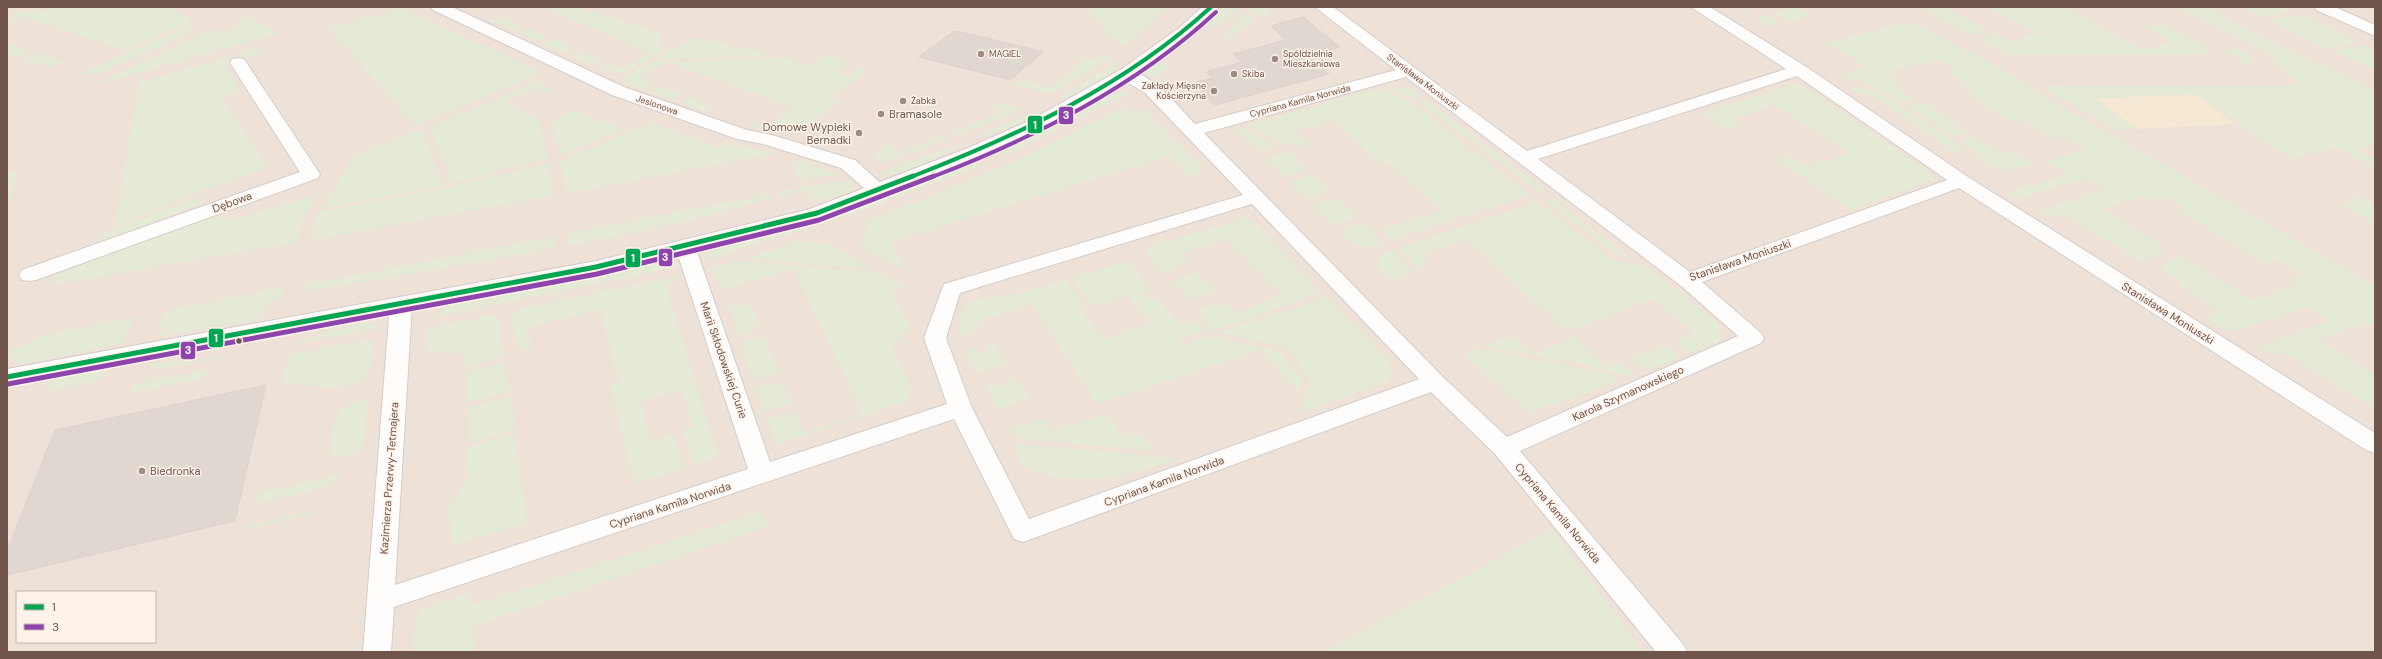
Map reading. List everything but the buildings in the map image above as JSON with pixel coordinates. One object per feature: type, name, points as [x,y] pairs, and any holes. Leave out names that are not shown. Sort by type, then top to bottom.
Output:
[{"type":"street","name":"Jesionowa","points":[[439,7],[618,91],[743,135],[781,143],[848,164],[878,190]]},
{"type":"street","points":[[7,377],[596,267],[817,213],[982,149],[1037,124],[1126,74],[1185,31],[1211,7]]},
{"type":"street","name":"Stanisława Moniuszki","points":[[1323,7],[1687,280],[1961,181]]},
{"type":"street","name":"Stanisława Moniuszki","points":[[1699,7],[1799,70],[1961,181],[2375,444]]},
{"type":"street","points":[[2322,7],[2375,32]]},
{"type":"street","name":"Dębowa","points":[[29,275],[311,174],[238,63]]},
{"type":"street","points":[[1524,158],[1799,70]]},
{"type":"street","name":"Cypriana Kamila Norwida","points":[[1191,131],[1410,72]]},
{"type":"street","name":"Cypriana Kamila Norwida","points":[[1126,74],[1151,89],[1435,382],[1504,448],[1673,652]]},
{"type":"street","name":"Cypriana Kamila Norwida","points":[[1256,197],[951,289],[935,338],[960,408],[1023,532],[1435,382]]},
{"type":"street","name":"Marii Skłodowskiej Curie","points":[[685,246],[762,474]]},
{"type":"street","name":"Karola Szymanowskiego","points":[[1504,448],[1753,338],[1687,280]]},
{"type":"street","name":"Kazimierza Przerwy-Tetmajera","points":[[377,652],[401,304]]},
{"type":"street","name":"Cypriana Kamila Norwida","points":[[380,601],[960,408]]},
{"type":"shaded area","points":[[7,7],[2375,7],[2375,652],[7,652]]},
{"type":"green space","points":[[42,7],[139,7],[146,9],[167,7],[192,21],[125,50],[22,17],[7,23],[7,18],[19,12],[53,11]]},
{"type":"green space","points":[[543,7],[574,7],[662,33],[662,52],[618,75],[599,67],[607,63],[620,69],[651,53]]},
{"type":"green space","points":[[1085,7],[1167,7],[1128,45],[1118,44]]},
{"type":"green space","points":[[1224,7],[1239,7],[1219,28],[1210,26],[1209,22]]},
{"type":"green space","points":[[1251,7],[1280,7],[1269,10],[1267,19],[1262,19],[1249,10]]},
{"type":"green space","points":[[1736,7],[1740,7],[1756,17],[1765,15],[1781,24],[1769,27]]},
{"type":"green space","points":[[1797,7],[1813,16],[1789,22],[1773,13]]},
{"type":"green space","points":[[1944,7],[1989,30],[1971,35],[1921,8]]},
{"type":"green space","points":[[1986,7],[2063,7],[2141,49],[2173,43],[2145,27],[2166,26],[2205,46],[2204,49],[2214,54],[2009,55],[1979,39],[1999,35],[2011,41],[2039,33]]},
{"type":"green space","points":[[2176,7],[2221,7],[2211,9],[2240,26],[2375,91],[2375,144],[2357,149],[2375,160],[2375,169],[2336,148],[2289,158],[2195,94],[2098,99],[2136,129],[2116,130],[2041,86],[2300,85],[2281,69],[2265,51]]},
{"type":"green space","points":[[2242,7],[2284,7],[2292,11],[2263,17]]},
{"type":"green space","points":[[403,9],[542,73],[415,126],[329,28]]},
{"type":"green space","points":[[2300,14],[2344,34],[2338,36],[2358,41],[2326,49],[2269,21]]},
{"type":"green space","points":[[1244,15],[1253,19],[1252,22],[1227,40],[1222,39]]},
{"type":"green space","points":[[248,17],[280,33],[90,86],[215,29],[225,32],[237,26],[235,23]]},
{"type":"green space","points":[[503,17],[523,26],[513,30],[494,21]]},
{"type":"green space","points":[[1912,22],[2018,78],[2045,97],[2375,286],[2375,327],[2364,323],[2318,340],[2375,375],[2375,409],[2287,355],[2259,350],[2263,346],[2329,320],[2306,307],[2236,331],[2224,330],[2205,317],[2222,312],[2177,284],[2183,282],[2168,274],[2160,265],[2181,257],[2253,300],[2297,284],[2289,279],[2302,274],[2277,259],[2266,263],[2177,211],[2186,209],[2166,197],[2153,201],[2144,196],[2102,209],[2164,247],[2157,250],[2165,255],[2140,261],[2067,216],[2040,216],[2039,212],[2046,208],[2107,190],[2087,178],[2023,197],[2008,197],[2007,192],[2068,175],[2045,161],[2086,150],[2065,137],[2055,140],[2023,121],[2014,123],[1966,94],[1976,92],[1948,73],[1956,71],[1939,60],[1888,71],[1902,82],[1893,84],[1915,100],[1903,103],[1876,88],[1861,82],[1850,80],[1841,74],[1866,67],[1825,43]]},
{"type":"green space","points":[[192,24],[191,29],[185,35],[100,73],[76,75]]},
{"type":"green space","points":[[528,28],[548,36],[537,41],[518,32]]},
{"type":"green space","points":[[694,38],[701,38],[775,56],[656,59]]},
{"type":"green space","points":[[553,39],[574,48],[563,53],[542,43]]},
{"type":"green space","points":[[7,42],[31,51],[17,57],[7,53]]},
{"type":"green space","points":[[2365,45],[2375,50],[2375,69],[2372,70],[2333,51]]},
{"type":"green space","points":[[258,49],[261,53],[224,65],[239,91],[221,97],[268,168],[194,193],[115,226],[139,82]]},
{"type":"green space","points":[[2239,49],[2252,58],[2253,66],[2246,66],[2226,51]]},
{"type":"green space","points":[[580,51],[602,61],[591,65],[570,55]]},
{"type":"green space","points":[[36,52],[65,62],[48,67],[23,59]]},
{"type":"green space","points":[[1103,53],[1112,56],[1055,91],[1046,93],[1013,85],[1019,80],[1050,88],[1083,59],[1069,55],[1097,60]]},
{"type":"green space","points":[[824,56],[849,62],[836,72],[848,76],[861,66],[867,68],[866,71],[831,98],[840,101],[799,133],[747,126],[753,122],[765,126],[794,108],[668,62],[638,77],[652,83],[641,89],[623,82],[625,76],[652,62],[782,58],[811,65]]},
{"type":"green space","points":[[1119,60],[1115,70],[1109,74],[1070,97],[1059,98]]},
{"type":"green space","points":[[1159,63],[1173,65],[1151,79],[1147,73],[1153,65]]},
{"type":"green space","points":[[537,82],[551,90],[545,93],[533,88],[506,102],[538,120],[548,159],[495,170],[496,155],[445,166],[431,127]]},
{"type":"green space","points":[[1798,83],[1929,171],[1934,176],[1934,179],[1852,210],[1774,159],[1789,155],[1808,167],[1851,153],[1773,105],[1733,119],[1741,125],[1728,130],[1702,113]]},
{"type":"green space","points":[[659,86],[682,95],[672,100],[649,92]]},
{"type":"green space","points":[[1855,86],[1878,92],[1963,147],[1963,153],[1957,154],[1868,93],[1854,92],[1851,87]]},
{"type":"green space","points":[[1401,87],[1421,92],[1415,99],[1384,88]]},
{"type":"green space","points":[[1375,89],[1410,101],[1469,147],[1460,149],[1462,151],[1473,151],[1529,195],[1391,240],[1380,229],[1443,211],[1389,163],[1382,165],[1333,120],[1294,131],[1311,147],[1300,148],[1294,143],[1284,145],[1249,125]]},
{"type":"green space","points":[[1120,92],[1130,92],[1006,155],[1001,152],[1106,97]]},
{"type":"green space","points":[[691,98],[714,107],[705,111],[682,103]]},
{"type":"green space","points":[[1424,98],[1546,192],[1541,194],[1420,102]]},
{"type":"green space","points":[[1925,102],[1956,122],[1952,123],[1968,133],[1954,136],[1908,106]]},
{"type":"green space","points":[[995,103],[1021,108],[958,136],[952,132],[1002,112],[991,104]]},
{"type":"green space","points":[[1118,108],[1145,111],[1203,169],[1194,181],[1169,156],[889,242],[908,271],[861,247],[868,220],[995,169],[1088,125]]},
{"type":"green space","points":[[573,110],[624,129],[560,155],[551,121]]},
{"type":"green space","points":[[1029,113],[1023,121],[1009,128],[981,138],[979,136]]},
{"type":"green space","points":[[651,123],[718,147],[731,144],[777,153],[567,193],[560,161]]},
{"type":"green space","points":[[1238,128],[1243,128],[1278,147],[1260,151],[1235,132]]},
{"type":"green space","points":[[421,129],[444,186],[322,208],[354,156]]},
{"type":"green space","points":[[945,134],[948,138],[946,140],[879,164],[872,154],[889,146],[898,153]]},
{"type":"green space","points":[[1973,137],[2003,154],[2014,152],[2034,164],[2005,172],[1993,164],[1989,165],[1973,155],[1979,153],[1959,140]]},
{"type":"green space","points":[[954,146],[957,148],[907,171],[887,174],[880,172]]},
{"type":"green space","points":[[1289,151],[1307,169],[1282,176],[1265,159]]},
{"type":"green space","points":[[495,156],[494,174],[448,183],[449,166]]},
{"type":"green space","points":[[792,159],[839,174],[799,181]]},
{"type":"green space","points":[[979,162],[982,163],[982,166],[848,216],[701,261],[705,253],[824,218]]},
{"type":"green space","points":[[549,163],[554,195],[310,240],[318,212],[437,190]]},
{"type":"green space","points":[[17,170],[7,213],[7,173]]},
{"type":"green space","points":[[1313,175],[1331,192],[1307,199],[1287,183]]},
{"type":"green space","points":[[851,180],[853,183],[850,188],[842,194],[836,197],[812,202],[804,191],[779,197],[776,192]]},
{"type":"green space","points":[[318,194],[302,220],[297,242],[51,285],[54,276],[64,270],[206,218],[213,216],[215,218],[224,215],[228,221]]},
{"type":"green space","points":[[771,194],[773,198],[691,220],[569,246],[567,233]]},
{"type":"green space","points":[[2356,195],[2375,205],[2375,224],[2342,207]]},
{"type":"green space","points":[[202,196],[205,201],[200,205],[96,243],[104,233]]},
{"type":"green space","points":[[1551,197],[1630,258],[1616,255],[1544,199]]},
{"type":"green space","points":[[1337,198],[1358,217],[1333,225],[1313,206]]},
{"type":"green space","points":[[1537,202],[1612,260],[1647,267],[1720,325],[1720,337],[1716,344],[1689,353],[1675,341],[1696,333],[1653,299],[1568,331],[1606,367],[1619,362],[1635,373],[1629,376],[1587,365],[1484,345],[1513,336],[1534,354],[1574,338],[1467,240],[1420,255],[1430,265],[1418,268],[1398,248]]},
{"type":"green space","points":[[1247,218],[1254,222],[1321,293],[1213,330],[1197,310],[1225,303],[1234,313],[1281,295],[1226,239],[1181,253],[1189,263],[1162,272],[1147,253],[1150,246]]},
{"type":"green space","points":[[1364,224],[1385,245],[1374,247],[1362,246],[1350,242],[1341,236],[1341,231]]},
{"type":"green space","points":[[555,236],[555,248],[305,292],[305,285]]},
{"type":"green space","points":[[800,242],[831,245],[874,269],[746,258]]},
{"type":"green space","points":[[1393,250],[1414,272],[1391,280],[1376,266],[1385,252]]},
{"type":"green space","points":[[669,261],[681,263],[682,266],[426,319],[455,304]]},
{"type":"green space","points":[[736,261],[882,273],[906,287],[891,291],[911,328],[892,346],[912,391],[904,402],[776,445],[767,419],[795,411],[804,432],[862,413],[794,269],[721,290],[712,268]]},
{"type":"green space","points":[[1128,261],[1151,290],[1144,293],[1148,299],[1155,298],[1181,325],[1198,322],[1204,332],[1179,339],[1182,345],[1210,336],[1280,351],[1303,381],[1299,391],[1288,381],[1261,350],[1097,404],[1032,304],[979,321],[983,327],[959,336],[960,315],[970,301],[1020,293],[1066,280],[1087,308],[1080,310],[1104,339],[1151,324],[1127,295],[1092,306],[1072,278]]},
{"type":"green space","points":[[1197,272],[1215,292],[1190,300],[1172,281]]},
{"type":"green space","points":[[682,275],[666,286],[718,457],[693,464],[683,430],[694,427],[682,391],[641,400],[650,440],[674,434],[684,468],[634,484],[610,386],[619,383],[600,309],[528,328],[531,348],[518,351],[511,315],[518,309]]},
{"type":"green space","points":[[284,287],[281,298],[267,301],[262,317],[256,320],[160,336],[164,329],[158,328],[164,316],[171,310]]},
{"type":"green space","points":[[1327,298],[1389,362],[1391,374],[1389,381],[1301,413],[1310,379],[1286,347],[1219,332]]},
{"type":"green space","points":[[750,303],[760,328],[739,334],[730,307]]},
{"type":"green space","points":[[491,315],[499,318],[504,357],[466,367],[463,353],[427,351],[428,328]]},
{"type":"green space","points":[[134,317],[122,343],[17,364],[11,360],[8,351],[17,349],[40,336]]},
{"type":"green space","points":[[361,323],[369,323],[379,328],[294,344],[294,342]]},
{"type":"green space","points":[[763,335],[779,372],[754,380],[740,342]]},
{"type":"green space","points":[[364,340],[373,342],[372,364],[365,379],[356,384],[330,388],[281,382],[289,355]]},
{"type":"green space","points":[[993,343],[1007,364],[975,374],[964,351],[975,348],[978,353],[990,350],[988,345]]},
{"type":"green space","points":[[1664,345],[1679,358],[1646,370],[1631,358]]},
{"type":"green space","points":[[1477,348],[1602,373],[1622,380],[1528,413],[1465,354]]},
{"type":"green space","points":[[224,355],[223,357],[152,370],[148,366],[149,363],[198,360]]},
{"type":"green space","points":[[504,362],[509,392],[466,402],[466,373]]},
{"type":"green space","points":[[112,370],[96,381],[46,390],[58,379],[66,376]]},
{"type":"green space","points":[[207,370],[204,378],[129,393],[133,384]]},
{"type":"green space","points":[[1016,378],[1030,399],[997,409],[985,386],[987,383],[995,381],[999,388],[1010,385],[1007,380]]},
{"type":"green space","points":[[783,382],[792,404],[764,412],[755,388]]},
{"type":"green space","points":[[512,396],[515,429],[469,442],[468,407]]},
{"type":"green space","points":[[368,400],[362,451],[342,458],[329,455],[333,425],[340,411],[346,406],[355,402]]},
{"type":"green space","points":[[1106,414],[1124,438],[1137,433],[1156,451],[1027,439],[1014,436],[1011,428],[1043,419],[1052,431]]},
{"type":"green space","points":[[515,433],[527,523],[452,545],[448,508],[468,479],[467,448]]},
{"type":"green space","points":[[1013,444],[1155,456],[1178,460],[1119,475],[1080,479],[1041,473],[1021,465]]},
{"type":"green space","points":[[343,473],[327,487],[255,504],[257,494]]},
{"type":"green space","points":[[759,512],[770,526],[473,626],[475,652],[414,652],[414,635],[417,618],[423,609],[470,593],[470,606]]},
{"type":"green space","points":[[300,513],[316,513],[242,530],[242,527]]},
{"type":"green space","points":[[1552,529],[1642,650],[1639,652],[1324,652]]},
{"type":"sand","points":[[2195,94],[2236,124],[2136,129],[2097,99]]},
{"type":"transit line","name":"1","points":[[7,377],[596,267],[817,213],[975,152],[1037,124],[1126,74],[1185,31],[1211,7]]},
{"type":"transit line","name":"3","points":[[8,384],[597,274],[819,220],[978,159],[1040,130],[1130,80],[1189,37],[1216,12]]},
{"type":"place","name":"MAGIEL","points":[[981,54]]},
{"type":"place","name":"Spółdzielnia Mieszkaniowa","points":[[1275,59]]},
{"type":"place","name":"Skiba","points":[[1234,74]]},
{"type":"place","name":"Zakłady Mięsne Kościerzyna","points":[[1214,91]]},
{"type":"place","name":"Żabka","points":[[903,101]]},
{"type":"place","name":"Bramasole","points":[[881,114]]},
{"type":"place","name":"Domowe Wypieki Bernadki","points":[[859,133]]},
{"type":"place","name":"Biedronka","points":[[142,471]]}]
